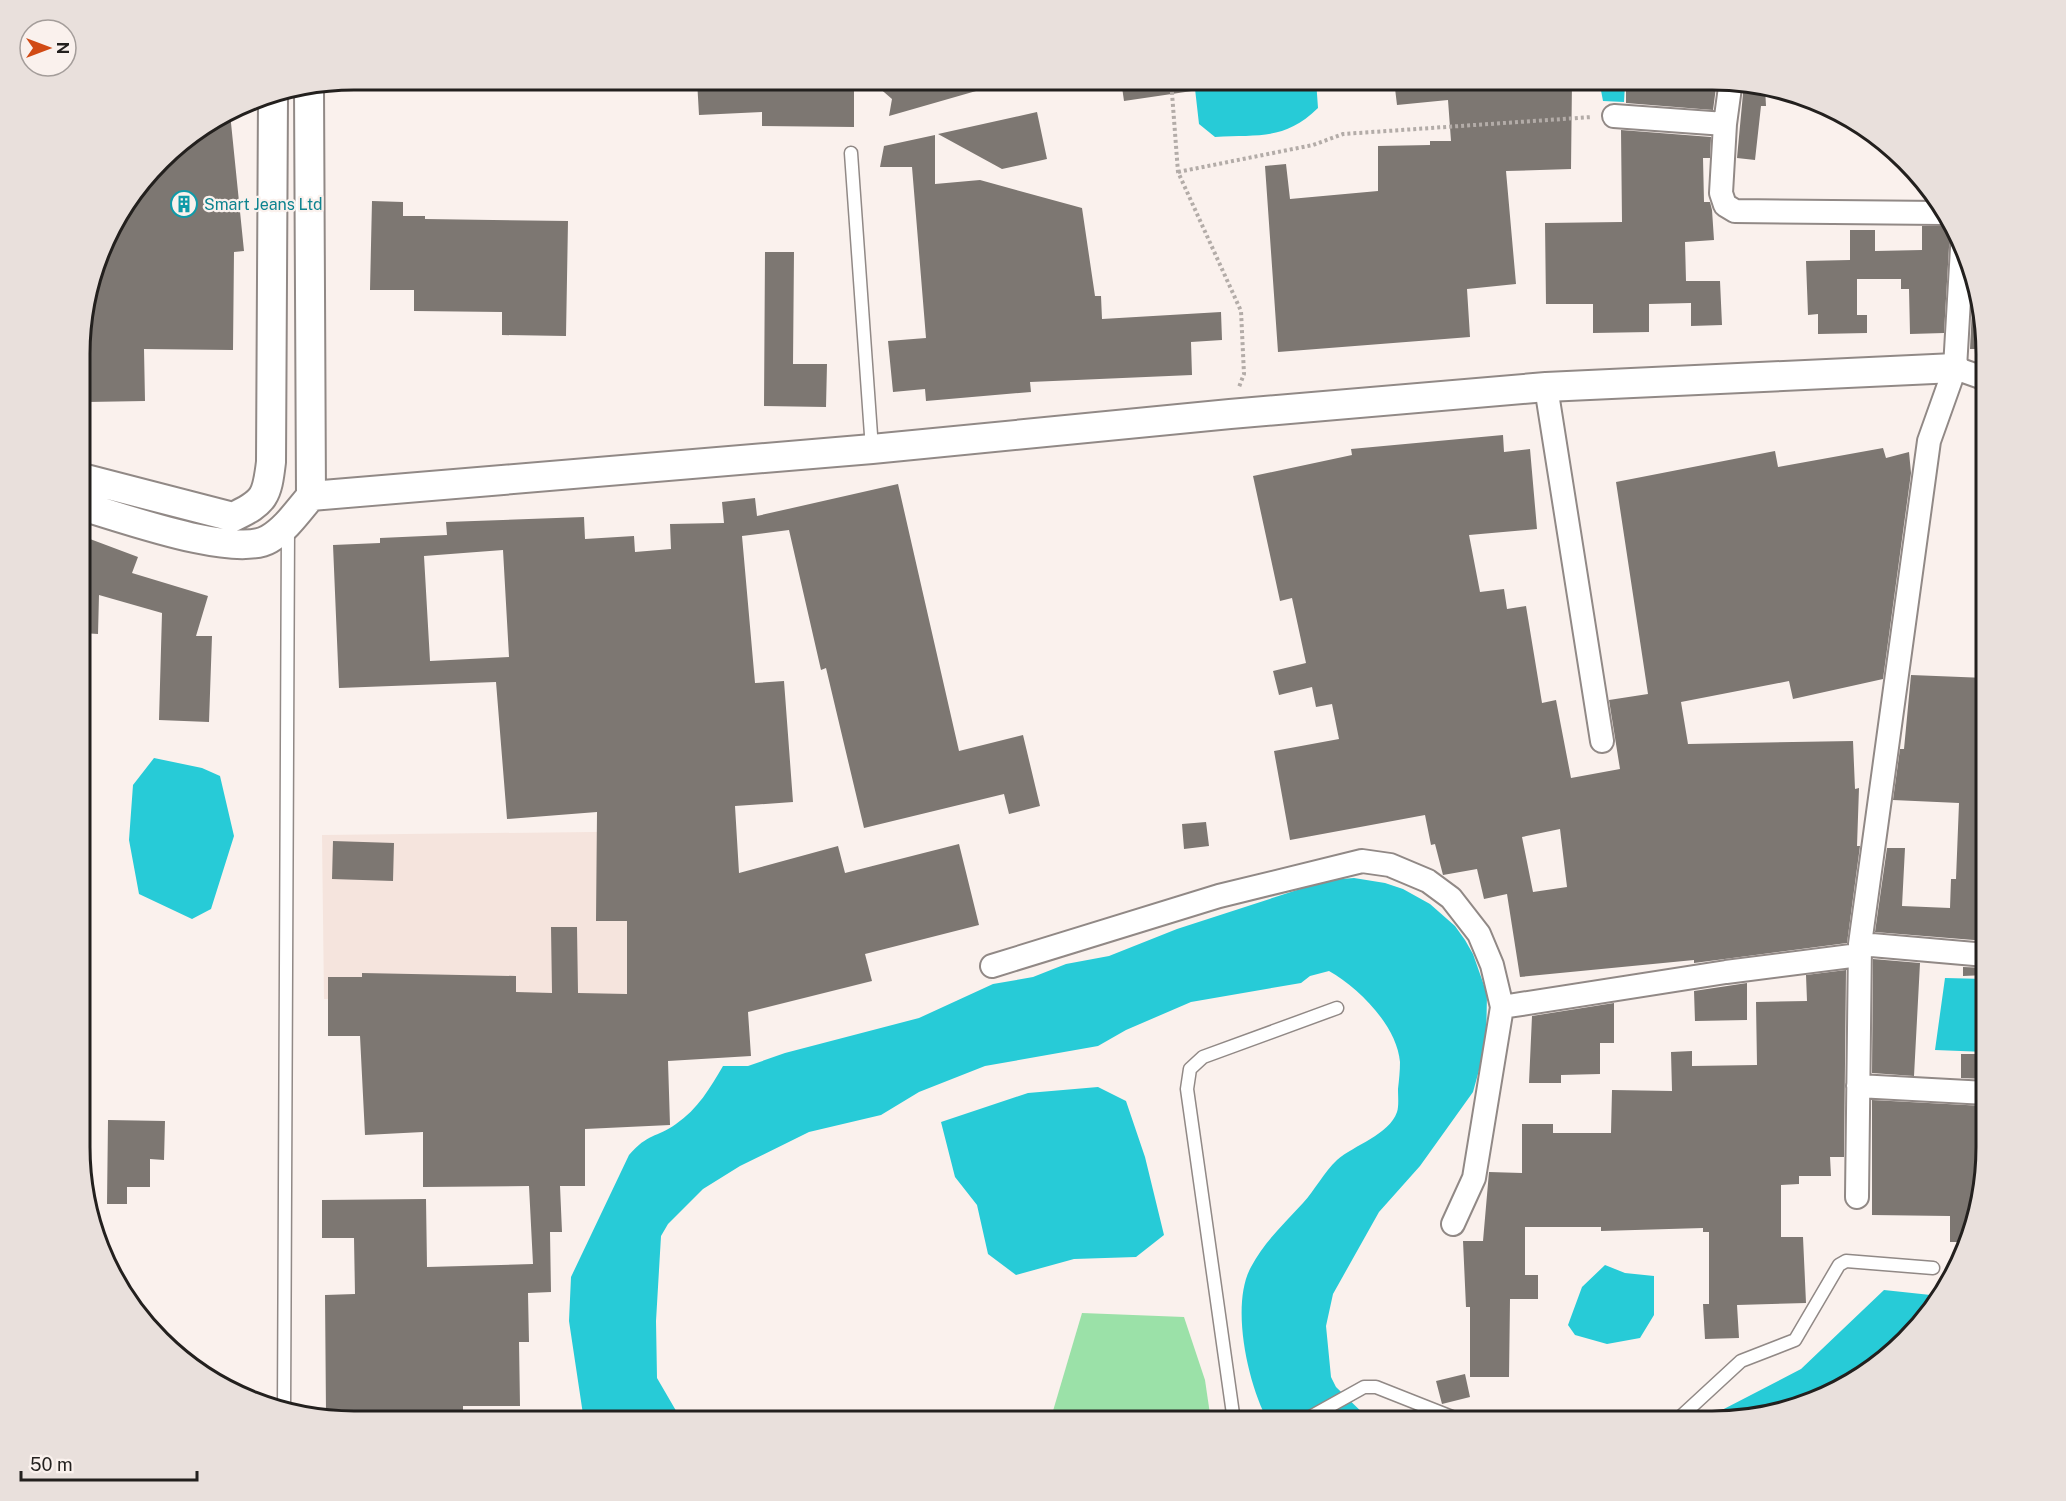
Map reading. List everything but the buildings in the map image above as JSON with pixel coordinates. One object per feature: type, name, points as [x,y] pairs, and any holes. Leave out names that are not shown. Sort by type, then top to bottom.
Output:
[{"type":"street","points":[[1729,91],[1721,193],[1725,205],[1735,211],[1935,213]]},
{"type":"street","points":[[90,509],[219,544],[244,545],[268,540],[288,523],[310,496],[309,94]]},
{"type":"street","points":[[90,480],[233,517],[256,506],[268,487],[271,462],[273,103]]},
{"type":"street","points":[[1614,116],[1725,124]]},
{"type":"street","points":[[1857,1197],[1860,949],[1929,441],[1955,368],[1961,266]]},
{"type":"street","points":[[310,496],[872,449],[1230,414],[1546,387],[1955,368],[1976,375]]},
{"type":"street","points":[[1546,387],[1602,741]]},
{"type":"street","points":[[992,966],[1219,896],[1362,861],[1408,871],[1428,881],[1451,898],[1479,934],[1492,965],[1502,1007],[1474,1178],[1453,1224]]},
{"type":"street","points":[[1502,1007],[1860,949],[1976,955]]},
{"type":"street","points":[[1858,1086],[1976,1092]]},
{"type":"lane","points":[[851,153],[872,449]]},
{"type":"lane","points":[[284,1401],[288,523]]},
{"type":"lane","points":[[1233,1411],[1187,1089],[1190,1069],[1203,1057],[1337,1008]]},
{"type":"lane","points":[[1688,1411],[1741,1361],[1795,1340],[1839,1265],[1846,1261],[1933,1268]]},
{"type":"lane","points":[[1321,1411],[1364,1387],[1376,1387],[1437,1411]]},
{"type":"path","points":[[1172,90],[1178,172],[1241,311],[1244,374],[1230,414]]},
{"type":"path","points":[[1178,172],[1313,145],[1342,134],[1614,116]]},
{"type":"shaded area","points":[[675,831],[676,994],[324,999],[322,835]]},
{"type":"green space","points":[[1082,1313],[1184,1317],[1205,1380],[1210,1411],[1053,1411]]},
{"type":"water","points":[[1195,90],[1317,90],[1318,108],[1306,119],[1282,131],[1270,134],[1215,137],[1199,124]]},
{"type":"water","points":[[1601,90],[1625,90],[1624,102],[1603,101]]},
{"type":"water","points":[[154,758],[202,768],[220,776],[234,836],[211,909],[192,919],[139,894],[129,840],[133,785]]},
{"type":"water","points":[[1354,878],[1385,883],[1403,889],[1430,904],[1455,926],[1465,940],[1473,954],[1487,994],[1486,1045],[1473,1092],[1420,1166],[1379,1212],[1333,1294],[1326,1326],[1331,1377],[1336,1387],[1361,1411],[1263,1411],[1248,1366],[1242,1323],[1245,1283],[1262,1249],[1307,1198],[1332,1165],[1387,1127],[1398,1110],[1400,1062],[1392,1035],[1375,1009],[1352,987],[1329,971],[1310,976],[1301,983],[1191,1002],[1126,1030],[1098,1046],[985,1066],[919,1092],[881,1115],[809,1132],[740,1166],[703,1189],[668,1224],[661,1236],[656,1321],[657,1378],[676,1411],[582,1411],[569,1321],[571,1277],[629,1155],[652,1136],[669,1128],[691,1112],[723,1066],[748,1066],[785,1053],[919,1018],[993,984],[1033,977],[1066,964],[1109,956],[1177,929],[1328,880]]},
{"type":"water","points":[[1945,978],[1976,979],[1976,1052],[1935,1050]]},
{"type":"water","points":[[1098,1087],[1126,1101],[1145,1157],[1164,1235],[1136,1257],[1074,1259],[1016,1275],[988,1254],[977,1205],[955,1177],[941,1122],[1028,1093]]},
{"type":"water","points":[[1605,1265],[1625,1273],[1654,1276],[1654,1315],[1640,1338],[1607,1344],[1575,1335],[1568,1325],[1582,1287]]},
{"type":"water","points":[[1884,1290],[1930,1295],[1899,1334],[1844,1376],[1813,1391],[1780,1402],[1746,1409],[1721,1410],[1801,1369]]},
{"type":"place","name":"Smart Jeans Ltd","points":[[184,204]]}]
